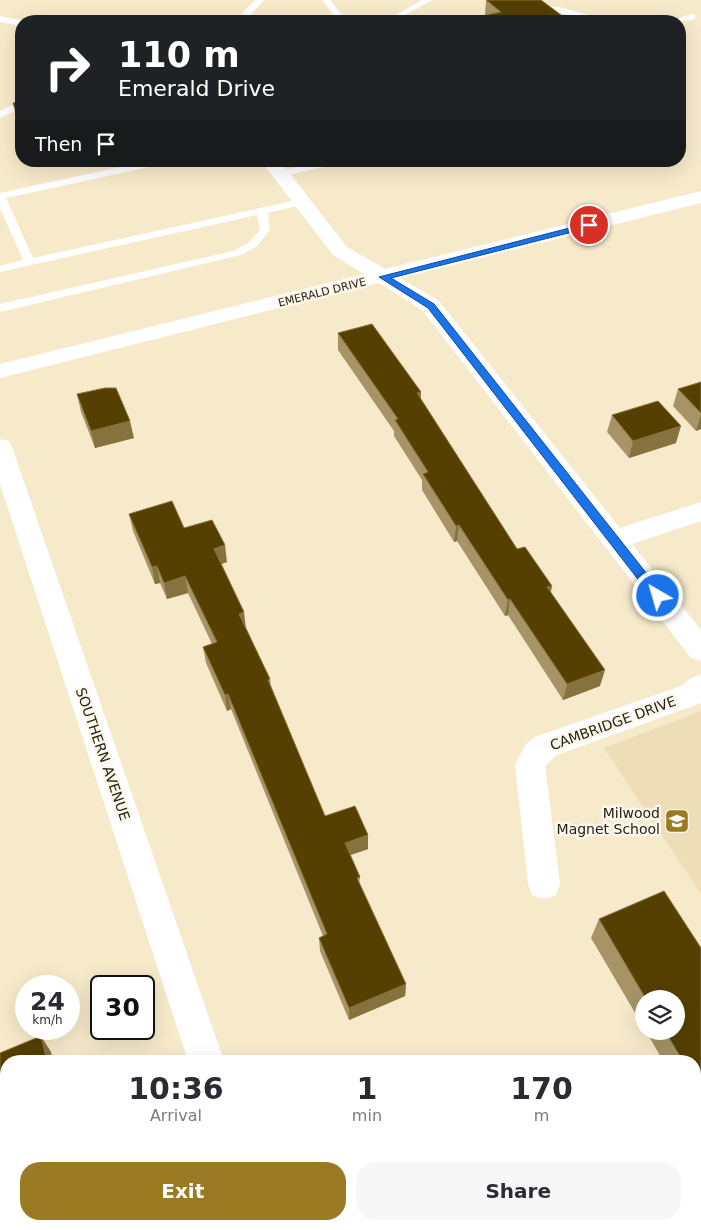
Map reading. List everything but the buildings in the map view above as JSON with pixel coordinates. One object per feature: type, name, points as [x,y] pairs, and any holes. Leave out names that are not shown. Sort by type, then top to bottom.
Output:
[{"type":"street","points":[[275,168],[340,251],[431,306],[701,650]]},
{"type":"street","name":"EMERALD DRIVE","points":[[0,371],[701,197]]},
{"type":"street","name":"SOUTHERN AVENUE","points":[[0,447],[204,1055]]},
{"type":"street","points":[[614,540],[701,511]]},
{"type":"street","name":"CAMBRIDGE DRIVE","points":[[544,884],[530,764],[537,753],[546,746],[691,694],[701,686]]},
{"type":"lane","points":[[246,15],[260,0]]},
{"type":"lane","points":[[326,0],[337,15]]},
{"type":"lane","points":[[400,15],[428,0]]},
{"type":"lane","points":[[519,10],[544,8],[581,15]]},
{"type":"lane","points":[[686,19],[692,18]]},
{"type":"lane","points":[[0,19],[15,21]]},
{"type":"lane","points":[[0,115],[15,107]]},
{"type":"lane","points":[[30,263],[0,196],[135,167]]},
{"type":"lane","points":[[275,168],[290,167]]},
{"type":"lane","points":[[0,269],[301,202]]},
{"type":"lane","points":[[0,308],[237,253],[252,245],[265,230],[262,210]]},
{"type":"shaded area","name":"Milwood Magnet School","points":[[701,711],[701,894],[604,748]]},
{"type":"place","name":"Milwood Magnet School","points":[[677,821]]},
{"type":"route","points":[[589,225],[383,277],[431,306],[658,596]]}]
